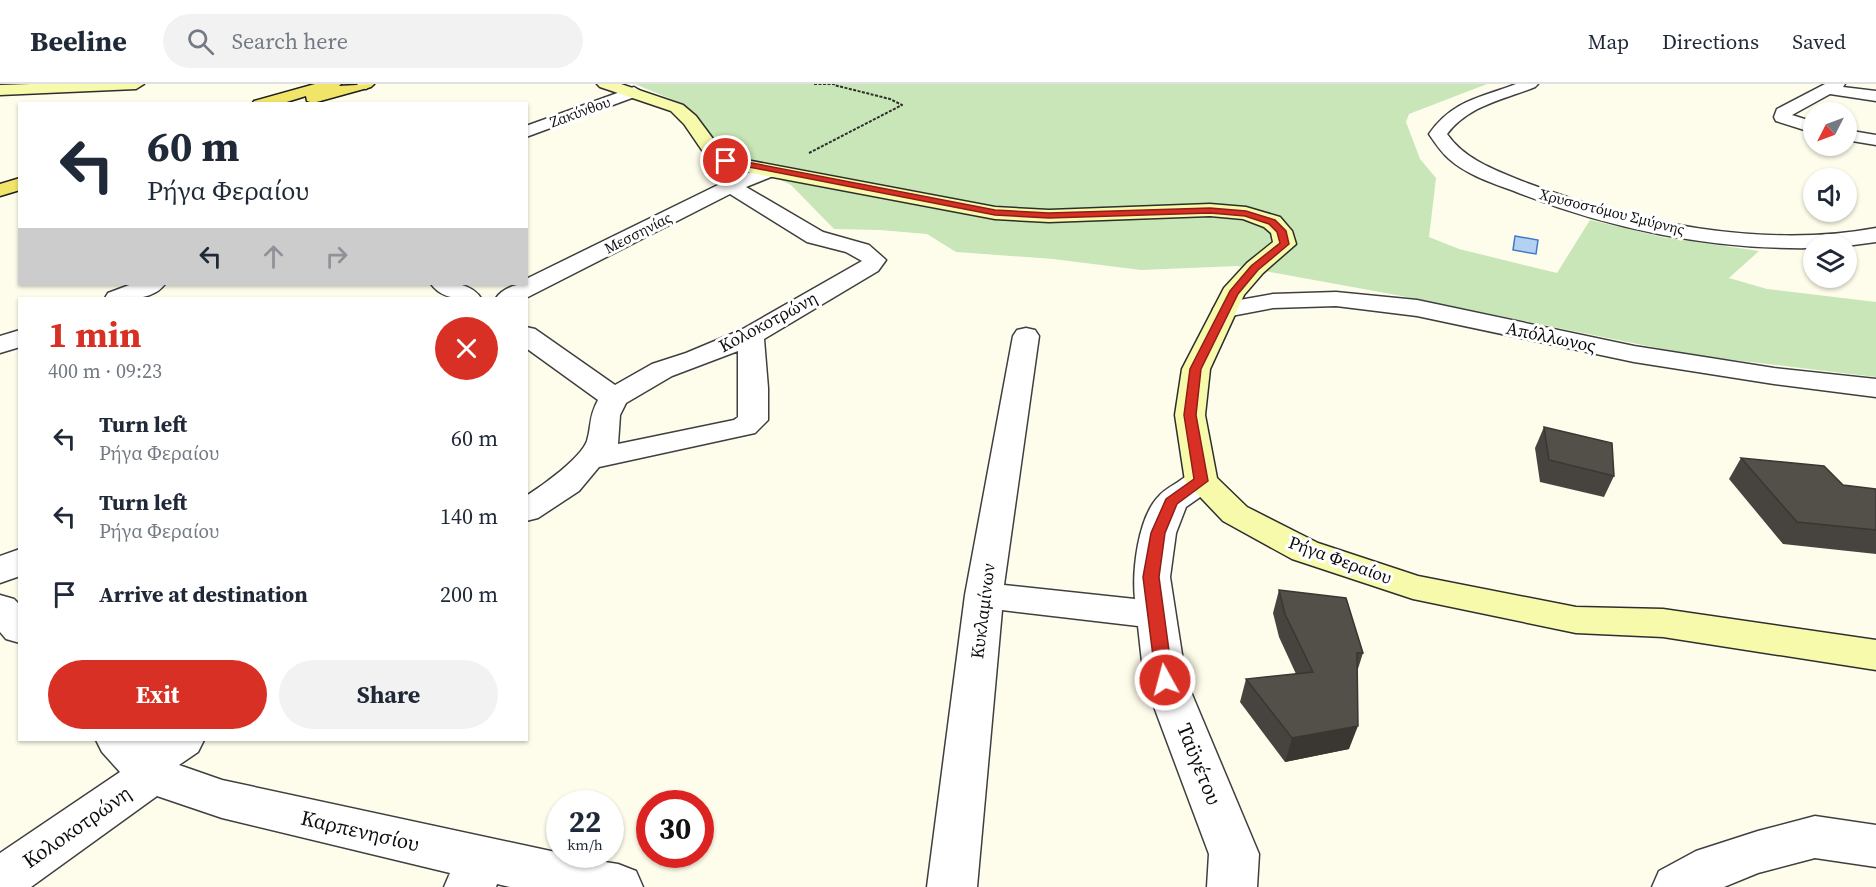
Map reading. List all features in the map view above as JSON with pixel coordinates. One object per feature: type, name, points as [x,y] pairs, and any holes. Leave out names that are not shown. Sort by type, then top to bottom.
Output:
[{"type":"main road","points":[[267,102],[333,84]]},
{"type":"main road","points":[[301,102],[366,84]]},
{"type":"main road","points":[[0,182],[18,177]]},
{"type":"main road","points":[[0,190],[18,185]]},
{"type":"street","points":[[0,90],[136,84]]},
{"type":"street","points":[[605,84],[677,108],[690,120],[715,155],[726,161],[769,171],[995,213],[1049,216],[1210,210],[1246,213],[1272,222],[1281,231],[1285,244],[1255,268],[1233,293],[1196,369],[1190,415],[1201,481]]},
{"type":"street","name":"Χρυσοστόμου Σμύρνης","points":[[1530,84],[1479,100],[1450,117],[1438,134],[1457,157],[1477,169],[1531,192],[1574,205],[1688,232],[1781,241],[1876,235]]},
{"type":"street","points":[[1803,125],[1782,117],[1783,113],[1831,86],[1876,96]]},
{"type":"street","name":"Ζακύνθου","points":[[528,131],[634,92]]},
{"type":"street","points":[[1857,137],[1876,140]]},
{"type":"street","name":"Μεσσηνίας","points":[[510,297],[731,186],[769,171]]},
{"type":"street","name":"Κολοκοτρώνη","points":[[614,398],[662,370],[696,359],[750,336],[870,266],[874,260],[867,252],[815,237],[760,206],[731,186]]},
{"type":"street","points":[[120,297],[150,285]]},
{"type":"street","points":[[445,285],[467,297]]},
{"type":"street","name":"Απόλλωνος","points":[[1226,309],[1273,301],[1336,298],[1417,308],[1634,354],[1774,376],[1876,387]]},
{"type":"street","points":[[528,336],[614,398],[605,415],[602,445],[567,484],[528,510]]},
{"type":"street","points":[[589,460],[711,436],[744,427],[753,420],[756,389],[750,336]]},
{"type":"street","name":"Κυκλαμίνων","points":[[952,887],[984,595],[1026,336]]},
{"type":"street","points":[[0,345],[18,339]]},
{"type":"street","name":"Ταϋγέτου","points":[[1201,481],[1171,502],[1158,533],[1151,577],[1165,680],[1234,854],[1232,887]]},
{"type":"street","name":"Ρήγα Φεραίου","points":[[1201,481],[1235,514],[1305,551],[1413,587],[1576,620],[1663,623],[1876,655]]},
{"type":"street","points":[[0,571],[18,562]]},
{"type":"street","points":[[984,595],[1157,615]]},
{"type":"street","points":[[0,608],[18,627]]},
{"type":"street","name":"Κολοκοτρώνη","points":[[0,881],[149,754]]},
{"type":"street","name":"Καρπενησίου","points":[[149,754],[180,785],[477,874],[618,887]]},
{"type":"street","points":[[1677,887],[1714,867],[1758,852],[1815,837],[1876,846]]},
{"type":"path","points":[[769,171],[833,142],[902,105],[890,99],[835,84],[814,84]]},
{"type":"green space","points":[[635,84],[1487,84],[1409,114],[1406,122],[1420,159],[1436,178],[1429,237],[1459,249],[1557,273],[1590,220],[1662,237],[1759,251],[1729,278],[1767,289],[1876,302],[1876,377],[1692,355],[1391,294],[1237,266],[1141,270],[1053,259],[956,252],[927,234],[834,229],[791,185],[722,152],[700,122],[680,103]]},
{"type":"water","points":[[1515,236],[1538,240],[1536,254],[1513,250]]},
{"type":"building","points":[[1544,427],[1612,443],[1614,476],[1549,460]]},
{"type":"building","points":[[1741,458],[1824,466],[1843,485],[1876,489],[1876,530],[1797,522]]},
{"type":"building","points":[[1279,590],[1346,598],[1363,653],[1357,653],[1358,726],[1292,738],[1246,679],[1313,672],[1285,614]]},
{"type":"route","points":[[726,161],[995,213],[1049,216],[1210,210],[1246,213],[1272,222],[1281,231],[1285,244],[1255,268],[1233,293],[1196,369],[1190,415],[1201,481],[1171,502],[1158,533],[1151,577],[1165,680]]}]
